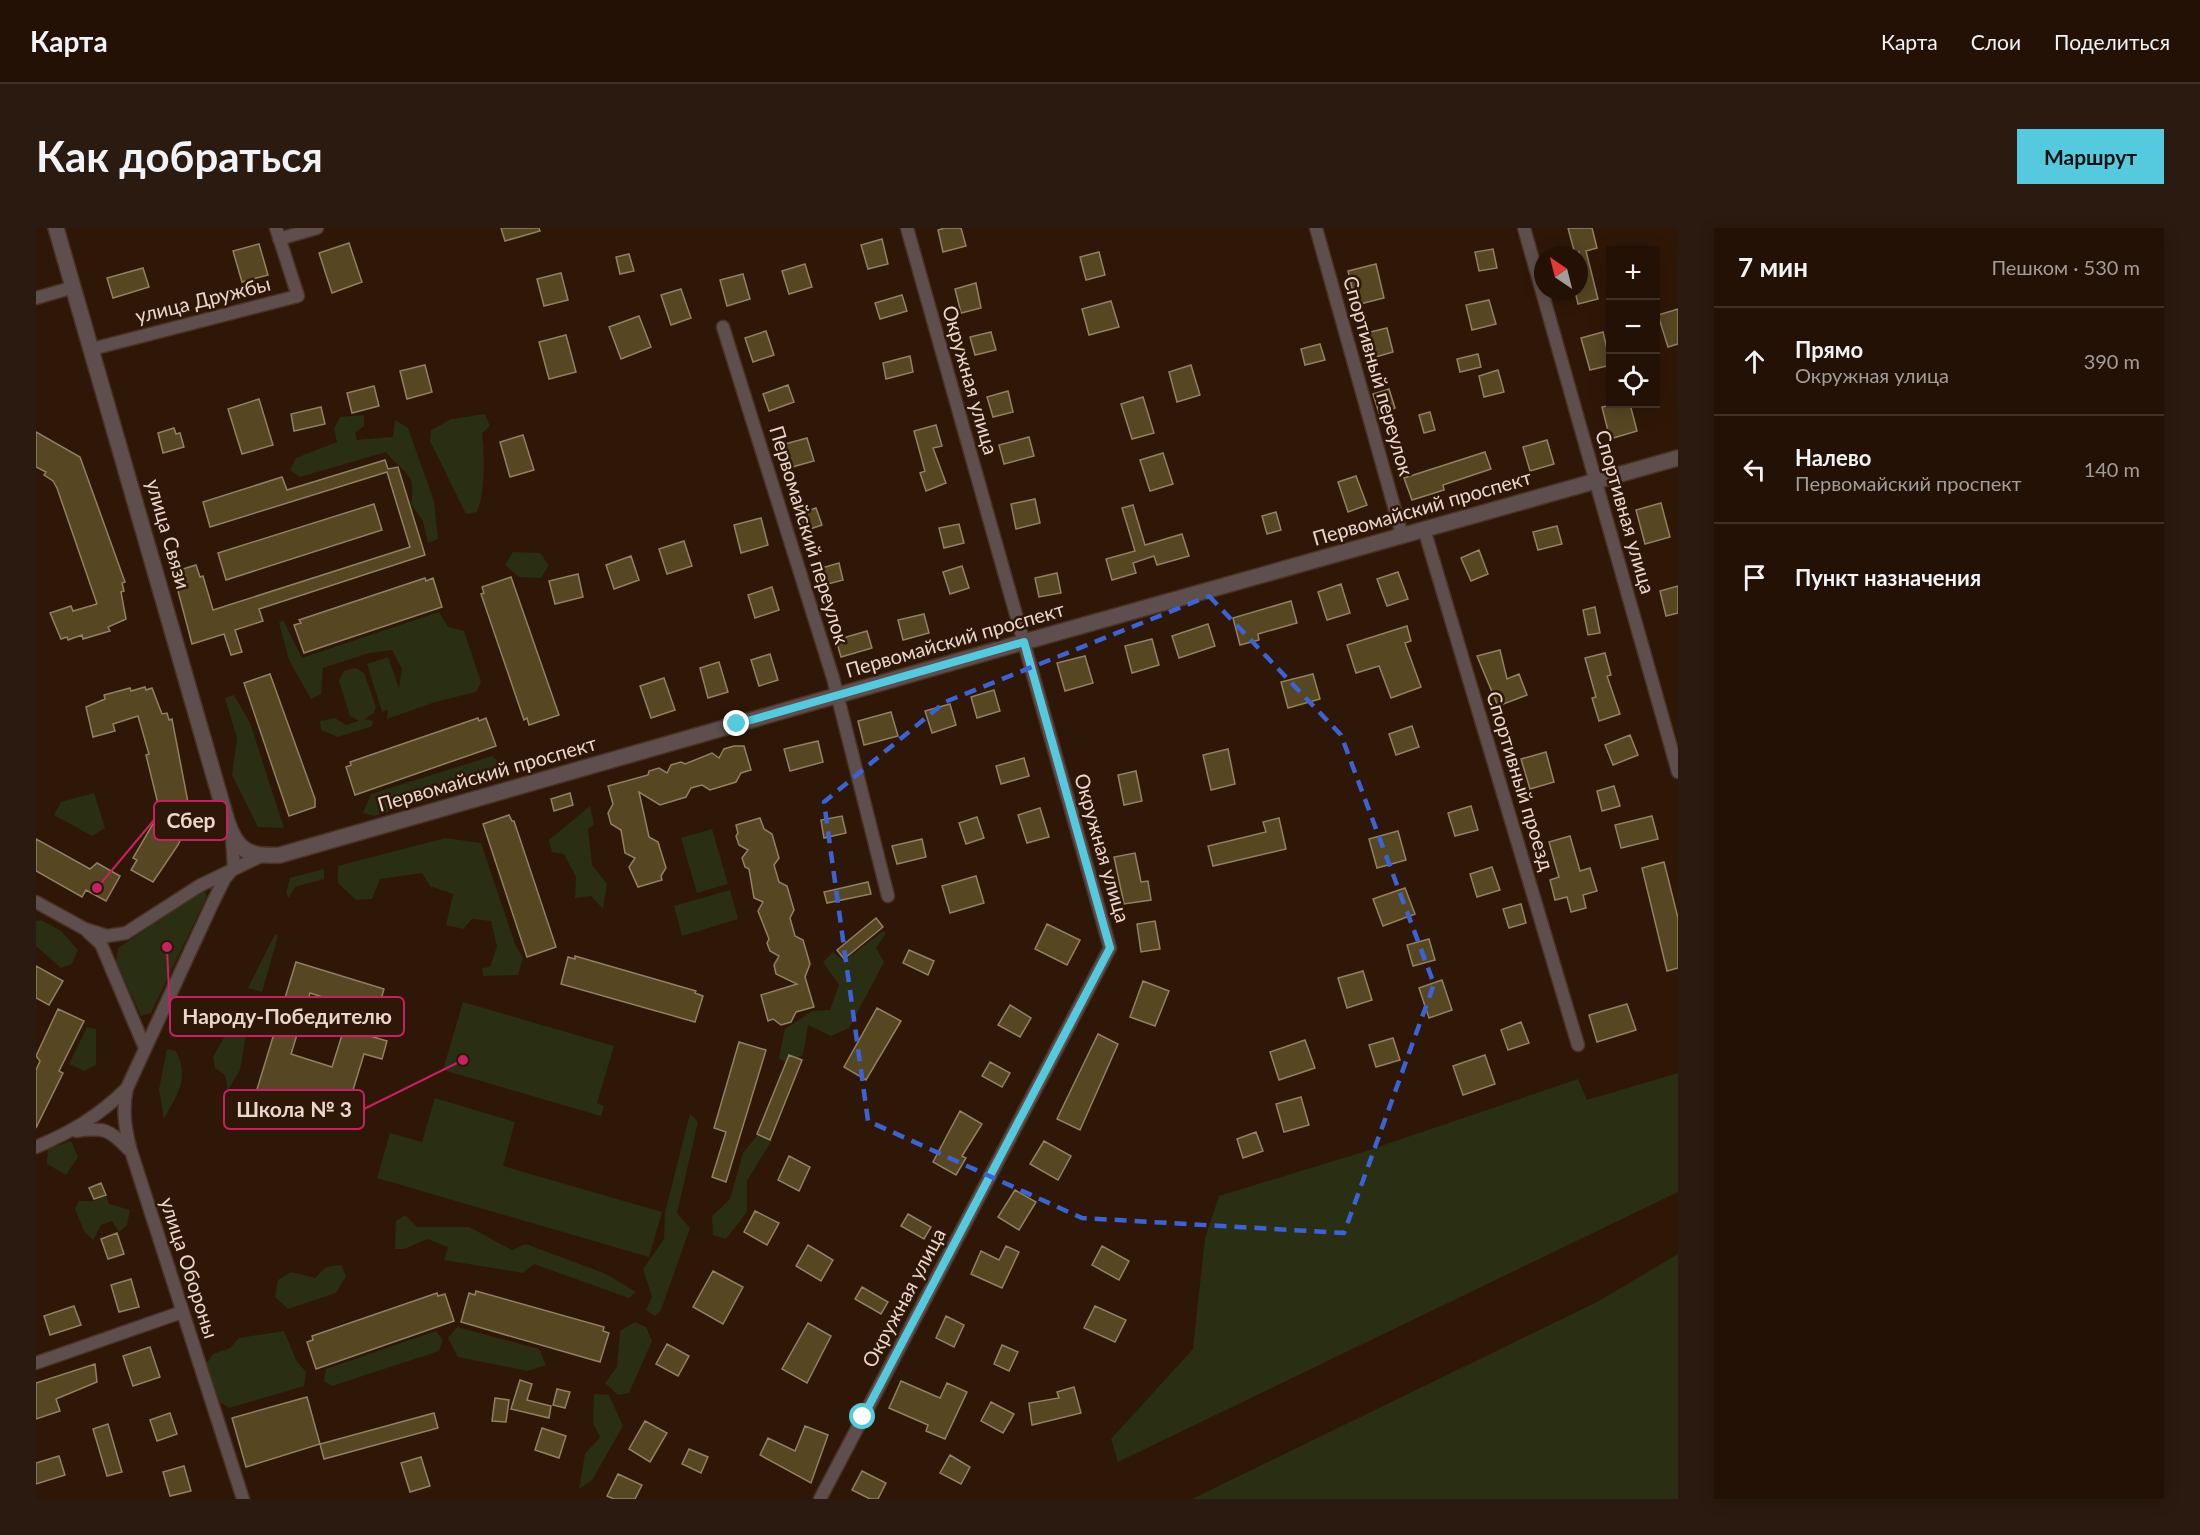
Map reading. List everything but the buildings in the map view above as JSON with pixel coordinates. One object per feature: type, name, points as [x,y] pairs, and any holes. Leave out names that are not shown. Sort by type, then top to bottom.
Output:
[{"type":"street","name":"улица Связи","points":[[56,228],[232,836],[244,850],[259,857]]},
{"type":"street","name":"улица Дружбы","points":[[92,349],[298,296],[277,233],[317,228]]},
{"type":"street","name":"Окружная улица","points":[[820,1499],[1110,948],[907,228]]},
{"type":"street","name":"Спортивный переулок","points":[[1316,228],[1402,535]]},
{"type":"street","name":"Спортивная улица","points":[[1524,228],[1678,772]]},
{"type":"street","points":[[36,298],[74,287]]},
{"type":"street","name":"Первомайский переулок","points":[[723,327],[838,695],[888,896]]},
{"type":"street","name":"Первомайский проспект","points":[[259,857],[280,855],[1678,458]]},
{"type":"street","name":"Спортивный проезд","points":[[1424,529],[1578,1045]]},
{"type":"street","points":[[232,836],[234,868]]},
{"type":"street","points":[[36,902],[85,929],[107,936],[126,933],[199,885],[259,857]]},
{"type":"street","name":"улица Обороны","points":[[234,868],[225,878],[158,1019],[127,1088],[123,1105],[130,1151],[243,1499]]},
{"type":"street","points":[[199,885],[212,888],[213,902]]},
{"type":"street","points":[[85,929],[101,944],[145,1048]]},
{"type":"street","points":[[133,1021],[147,1028],[154,1025],[158,1019]]},
{"type":"street","points":[[36,1147],[72,1132],[105,1109],[127,1088]]},
{"type":"street","points":[[72,1132],[95,1128],[114,1133],[130,1151]]},
{"type":"street","points":[[36,1363],[182,1312]]},
{"type":"highlighted area","points":[[1209,596],[1341,735],[1434,984],[1344,1233],[1082,1218],[868,1121],[824,802],[945,702]]},
{"type":"green space","points":[[485,414],[490,426],[482,433],[484,462],[482,495],[477,512],[466,514],[430,441],[431,430],[452,419]]},
{"type":"green space","points":[[364,415],[364,426],[355,433],[357,440],[393,437],[395,420],[408,428],[434,501],[438,539],[428,543],[423,521],[411,504],[410,479],[386,452],[300,477],[290,470],[296,458],[337,442],[334,429],[340,417]]},
{"type":"green space","points":[[513,552],[540,553],[549,565],[541,578],[519,577],[505,565]]},
{"type":"green space","points":[[439,612],[448,627],[464,631],[481,682],[476,692],[435,702],[387,719],[388,710],[382,712],[367,664],[388,657],[399,688],[402,669],[392,650],[369,653],[323,668],[321,694],[311,699],[289,660],[279,623],[283,620],[302,658]]},
{"type":"green space","points":[[355,668],[364,673],[376,707],[374,713],[365,719],[373,721],[372,726],[338,737],[321,730],[320,721],[335,718],[346,725],[359,721],[350,716],[339,681],[344,671]]},
{"type":"green space","points":[[234,695],[250,723],[284,828],[258,827],[232,775],[237,738],[225,698]]},
{"type":"green space","points":[[492,756],[505,768],[498,780],[374,816],[363,813],[371,794]]},
{"type":"green space","points":[[94,793],[105,828],[92,836],[54,815],[61,802]]},
{"type":"green space","points":[[590,806],[594,825],[588,829],[592,865],[607,884],[603,909],[591,896],[575,898],[576,877],[564,854],[552,852],[549,840]]},
{"type":"green space","points":[[712,829],[728,884],[697,893],[681,838]]},
{"type":"green space","points":[[445,838],[481,843],[515,944],[523,958],[518,975],[483,976],[482,968],[490,967],[497,946],[491,921],[472,919],[463,929],[446,925],[453,894],[430,886],[422,873],[380,879],[372,899],[356,900],[338,883],[338,866]]},
{"type":"green space","points":[[324,869],[324,879],[295,887],[289,898],[286,893],[290,878]]},
{"type":"green space","points":[[204,890],[207,896],[151,1013],[141,1016],[116,962],[118,948]]},
{"type":"green space","points":[[730,890],[738,919],[682,936],[674,906]]},
{"type":"green space","points":[[41,920],[61,931],[78,950],[72,964],[61,968],[36,946],[36,921]]},
{"type":"green space","points":[[883,931],[886,933],[876,948],[884,962],[849,1028],[831,1036],[808,1025],[803,1055],[788,1064],[779,1058],[785,1029],[812,1011],[830,1010],[839,985],[823,962],[833,952],[844,961]]},
{"type":"green space","points":[[275,934],[278,936],[262,992],[248,988]]},
{"type":"green space","points":[[463,1002],[614,1046],[597,1103],[604,1106],[601,1116],[443,1070]]},
{"type":"green space","points":[[239,1011],[247,1029],[240,1070],[228,1090],[225,1075],[215,1068],[213,1057]]},
{"type":"green space","points":[[87,1027],[96,1029],[96,1065],[84,1071],[69,1064]]},
{"type":"green space","points":[[167,1049],[176,1051],[182,1078],[177,1094],[164,1119],[159,1089]]},
{"type":"green space","points":[[1678,1073],[1678,1192],[1118,1462],[1111,1439],[1193,1349],[1205,1238],[1219,1196],[1363,1152],[1578,1079],[1587,1100]]},
{"type":"green space","points":[[435,1098],[515,1122],[503,1166],[662,1212],[649,1257],[377,1178],[390,1133],[422,1142]]},
{"type":"green space","points":[[690,1114],[698,1122],[677,1213],[690,1228],[661,1310],[655,1316],[646,1310],[652,1297],[643,1269],[664,1239],[665,1213]]},
{"type":"green space","points":[[760,1132],[772,1140],[747,1181],[747,1212],[726,1239],[713,1235],[712,1216],[730,1199],[743,1153]]},
{"type":"green space","points":[[71,1141],[78,1157],[66,1175],[47,1164],[48,1149]]},
{"type":"green space","points":[[106,1196],[109,1204],[130,1210],[127,1225],[119,1232],[112,1221],[101,1225],[93,1240],[84,1231],[75,1209],[79,1201],[93,1201]]},
{"type":"green space","points":[[405,1215],[417,1227],[469,1227],[512,1250],[526,1244],[606,1274],[636,1292],[629,1298],[534,1264],[523,1273],[444,1260],[448,1247],[427,1239],[404,1249],[395,1249],[396,1221]]},
{"type":"green space","points":[[1678,1254],[1678,1499],[1192,1499],[1597,1302]]},
{"type":"green space","points":[[341,1265],[346,1276],[336,1293],[288,1309],[275,1297],[278,1280],[291,1272],[315,1278],[326,1267]]},
{"type":"green space","points":[[635,1322],[646,1327],[652,1341],[629,1393],[618,1395],[605,1383],[617,1367],[620,1331]]},
{"type":"green space","points":[[457,1327],[539,1349],[546,1365],[528,1371],[458,1357],[448,1338]]},
{"type":"green space","points":[[284,1331],[296,1360],[306,1372],[304,1386],[229,1408],[220,1402],[206,1364],[213,1354],[230,1348],[239,1338]]},
{"type":"green space","points":[[436,1331],[443,1340],[439,1351],[332,1386],[324,1381],[326,1369]]},
{"type":"green space","points":[[594,1394],[609,1395],[623,1426],[592,1480],[579,1489],[585,1454],[600,1437],[593,1423]]},
{"type":"place","name":"Сбер","points":[[97,888]]},
{"type":"place","name":"Народу-Победителю","points":[[167,947]]},
{"type":"place","name":"Школа № 3","points":[[463,1060]]},
{"type":"route","points":[[737,724],[1024,642],[1110,948],[863,1417]]}]
